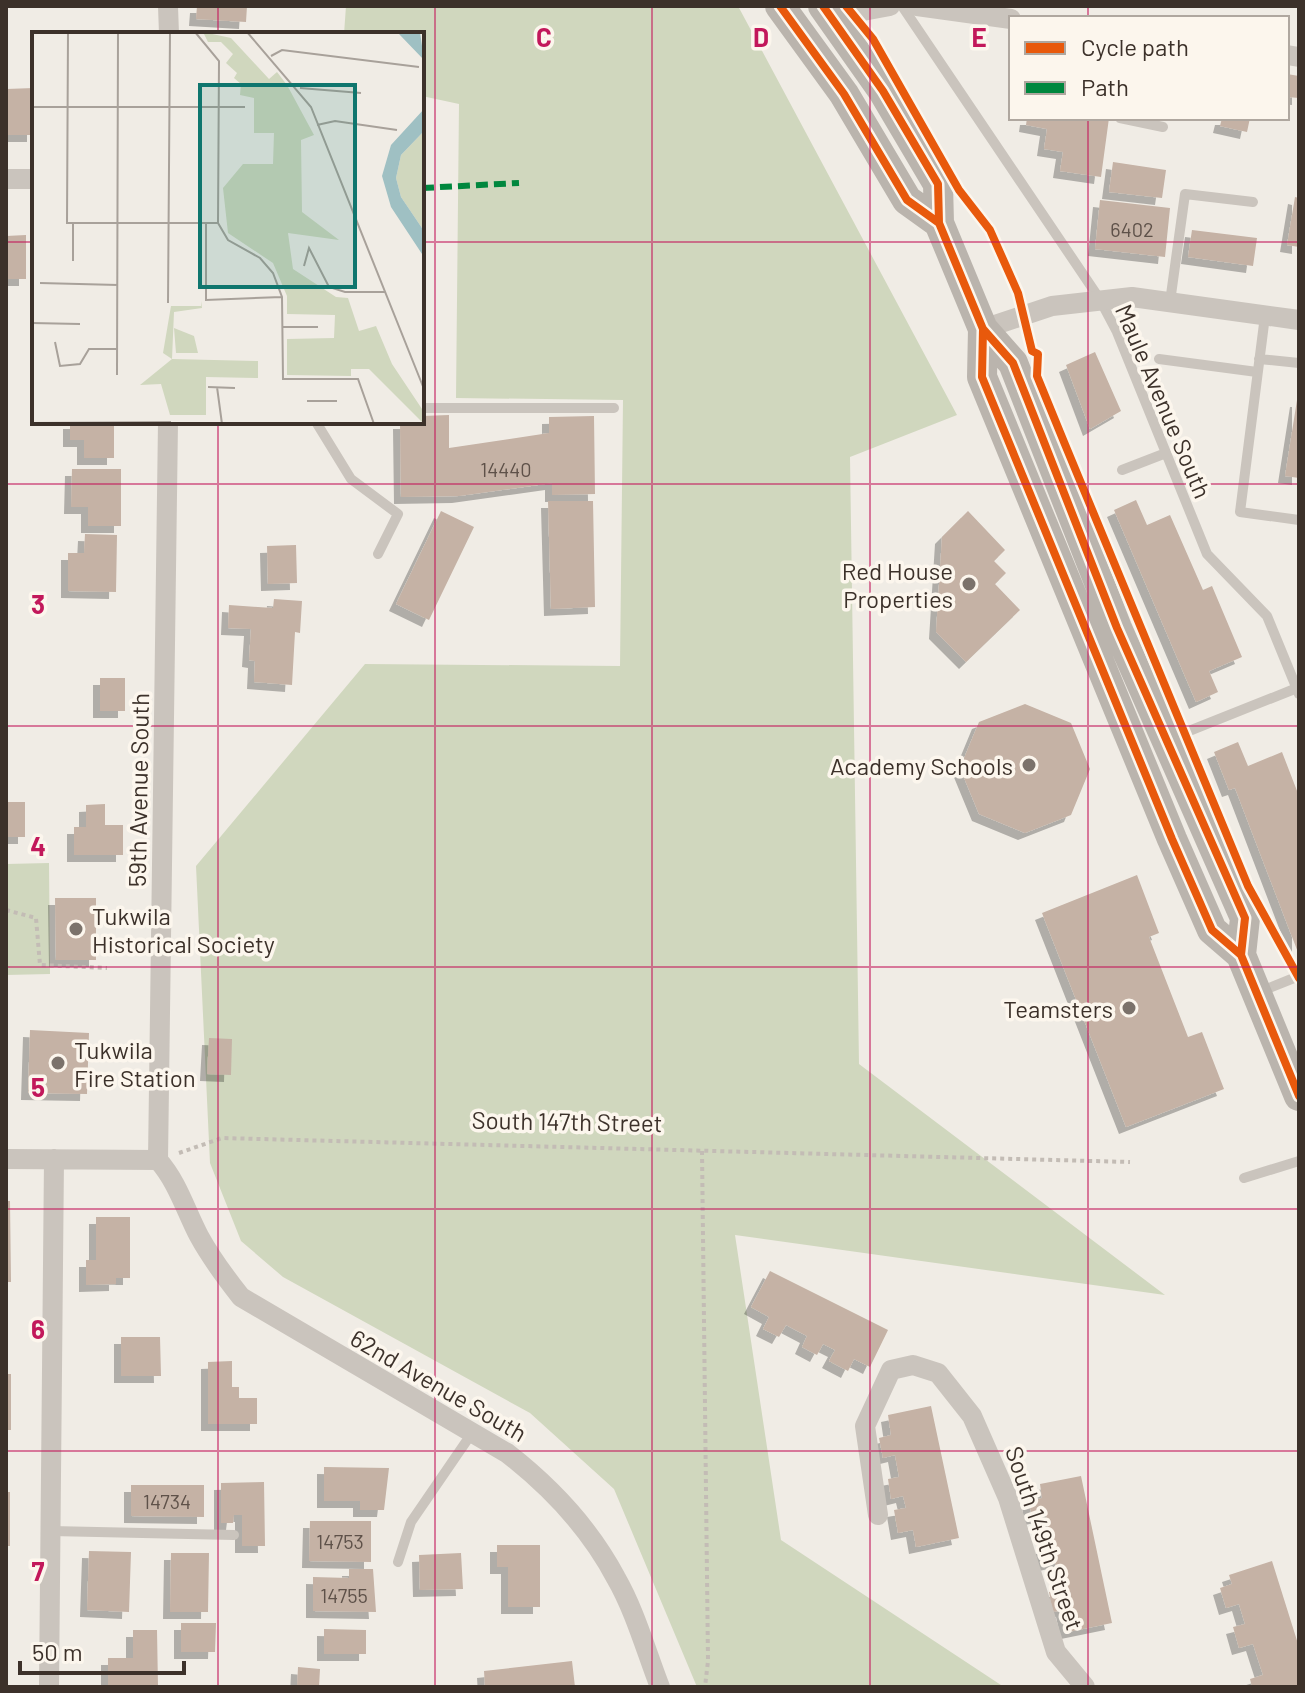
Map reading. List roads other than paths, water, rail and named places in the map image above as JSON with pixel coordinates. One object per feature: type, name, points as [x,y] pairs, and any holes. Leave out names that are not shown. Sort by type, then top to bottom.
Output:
[{"type":"main road","points":[[780,6],[844,94],[907,200],[939,223]]},
{"type":"main road","points":[[830,16],[883,91],[938,184],[939,223],[983,329],[1013,363],[1091,564],[1245,918],[1241,955]]},
{"type":"main road","points":[[983,329],[982,377],[1134,752],[1212,930],[1241,955],[1299,1096]]},
{"type":"street","points":[[168,6],[169,32]]},
{"type":"street","points":[[830,16],[890,6]]},
{"type":"street","points":[[917,6],[989,11],[1009,18]]},
{"type":"street","points":[[6,179],[32,179]]},
{"type":"street","points":[[983,329],[1052,306],[1099,298],[1132,297],[1299,320]]},
{"type":"street","name":"59th Avenue South","points":[[158,1160],[168,424]]},
{"type":"street","points":[[6,1159],[158,1160]]},
{"type":"street","points":[[49,1687],[54,1159]]},
{"type":"street","name":"62nd Avenue South","points":[[158,1160],[172,1177],[206,1247],[241,1297],[507,1453],[546,1483],[573,1514],[617,1579],[660,1687]]},
{"type":"street","name":"South 149th Street","points":[[878,1515],[865,1426],[873,1403],[891,1370],[913,1365],[938,1373],[972,1416],[1008,1498],[1056,1652],[1085,1687]]},
{"type":"lane","name":"Maule Avenue South","points":[[902,6],[1099,298],[1117,332],[1207,554],[1267,616],[1298,691]]},
{"type":"lane","points":[[1130,120],[1163,127]]},
{"type":"lane","points":[[1170,302],[1185,194],[1253,202]]},
{"type":"lane","points":[[1265,316],[1240,512],[1299,520]]},
{"type":"lane","points":[[1159,359],[1257,372]]},
{"type":"lane","points":[[1259,359],[1299,363]]},
{"type":"lane","points":[[424,408],[614,408]]},
{"type":"lane","points":[[317,424],[351,479],[398,514],[378,554]]},
{"type":"lane","points":[[1122,470],[1166,453]]},
{"type":"lane","points":[[1166,740],[1298,691]]},
{"type":"lane","points":[[1257,993],[1299,976]]},
{"type":"lane","points":[[1244,1178],[1299,1161]]},
{"type":"lane","points":[[398,1562],[411,1522],[472,1433]]},
{"type":"lane","points":[[51,1531],[234,1535]]},
{"type":"place","name":"Red House Properties","points":[[969,584]]},
{"type":"place","name":"Academy Schools","points":[[1029,765]]},
{"type":"place","name":"Tukwila Historical Society","points":[[76,929]]},
{"type":"place","name":"Teamsters","points":[[1129,1008]]},
{"type":"place","name":"Tukwila Fire Station","points":[[58,1063]]}]
